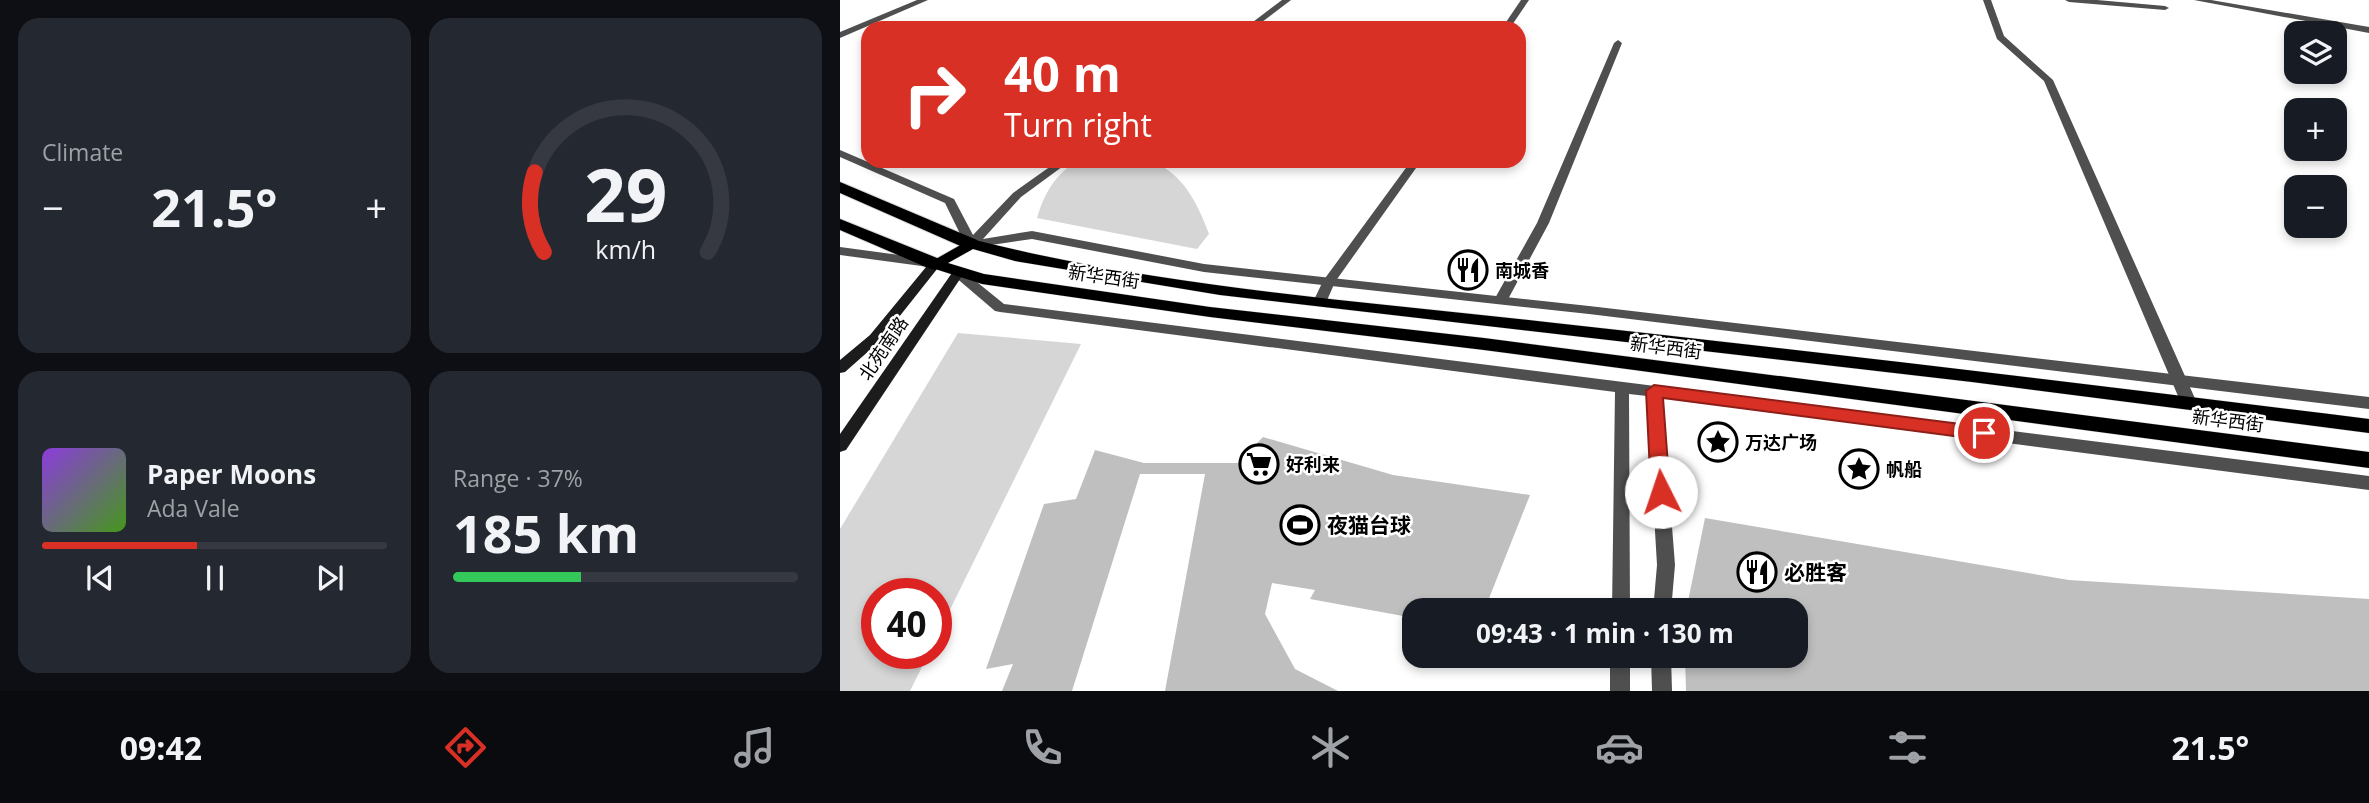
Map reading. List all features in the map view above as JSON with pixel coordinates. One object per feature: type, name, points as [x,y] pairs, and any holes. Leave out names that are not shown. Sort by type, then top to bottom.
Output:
[{"type":"highway","points":[[840,187],[971,244]]},
{"type":"highway","points":[[840,224],[935,264]]},
{"type":"main road","points":[[935,264],[971,244]]},
{"type":"main road","points":[[958,273],[971,244]]},
{"type":"main road","name":"新华西街","points":[[971,244],[1015,256],[1220,290],[2369,426]]},
{"type":"main road","name":"新华西街","points":[[935,264],[958,273],[1020,285],[1196,310],[1484,344],[2369,460]]},
{"type":"main road","name":"北苑南路","points":[[840,368],[874,338],[935,264]]},
{"type":"main road","name":"北苑南路","points":[[840,446],[958,273]]},
{"type":"street","points":[[874,21],[924,0]]},
{"type":"street","points":[[1258,21],[1287,0]]},
{"type":"street","points":[[1511,21],[1525,0]]},
{"type":"street","points":[[1987,0],[2000,37],[2048,80],[2189,403]]},
{"type":"street","points":[[2069,0],[2165,8]]},
{"type":"street","points":[[2198,0],[2369,30]]},
{"type":"street","points":[[840,35],[861,26]]},
{"type":"street","points":[[1501,300],[1543,223],[1618,43]]},
{"type":"street","points":[[840,153],[861,162]]},
{"type":"street","points":[[874,168],[950,201],[971,244]]},
{"type":"street","points":[[971,244],[1017,195],[1055,168]]},
{"type":"street","points":[[1320,302],[1329,281],[1411,168]]},
{"type":"street","points":[[971,244],[1032,235],[1205,268],[1501,300],[2369,403]]},
{"type":"street","points":[[840,251],[935,264]]},
{"type":"street","points":[[958,273],[1000,307],[2369,483]]},
{"type":"street","points":[[1621,598],[1622,387]]},
{"type":"street","points":[[1654,391],[1666,565],[1663,598]]},
{"type":"street","points":[[1620,668],[1620,691]]},
{"type":"street","points":[[1661,668],[1662,691]]},
{"type":"shaded area","points":[[1068,168],[1163,168],[1188,191],[1209,234],[1197,249],[1037,218],[1051,186]]},
{"type":"shaded area","points":[[958,333],[1081,344],[952,606],[952,578],[861,578],[861,669],[921,669],[910,691],[840,691],[840,529]]},
{"type":"building","points":[[1263,437],[1393,475],[1530,495],[1489,598],[1402,598],[1402,616],[1310,599],[1315,590],[1272,583],[1265,614],[1295,669],[1338,691],[1165,691],[1205,474],[1140,474],[1072,691],[1002,691],[1013,664],[986,669],[1044,504],[1076,499],[1095,450],[1144,463],[1238,463]]},
{"type":"building","points":[[1705,518],[2069,580],[2369,599],[2369,691],[1686,691],[1685,668],[1808,668],[1808,598],[1689,598]]},
{"type":"place","name":"南城香","points":[[1468,270]]},
{"type":"place","name":"万达广场","points":[[1718,442]]},
{"type":"place","name":"好利来","points":[[1259,464]]},
{"type":"place","name":"帆船","points":[[1859,469]]},
{"type":"place","name":"夜猫台球","points":[[1300,525]]},
{"type":"place","name":"必胜客","points":[[1757,572]]},
{"type":"route","points":[[1661,492],[1654,391],[1984,433]]}]
